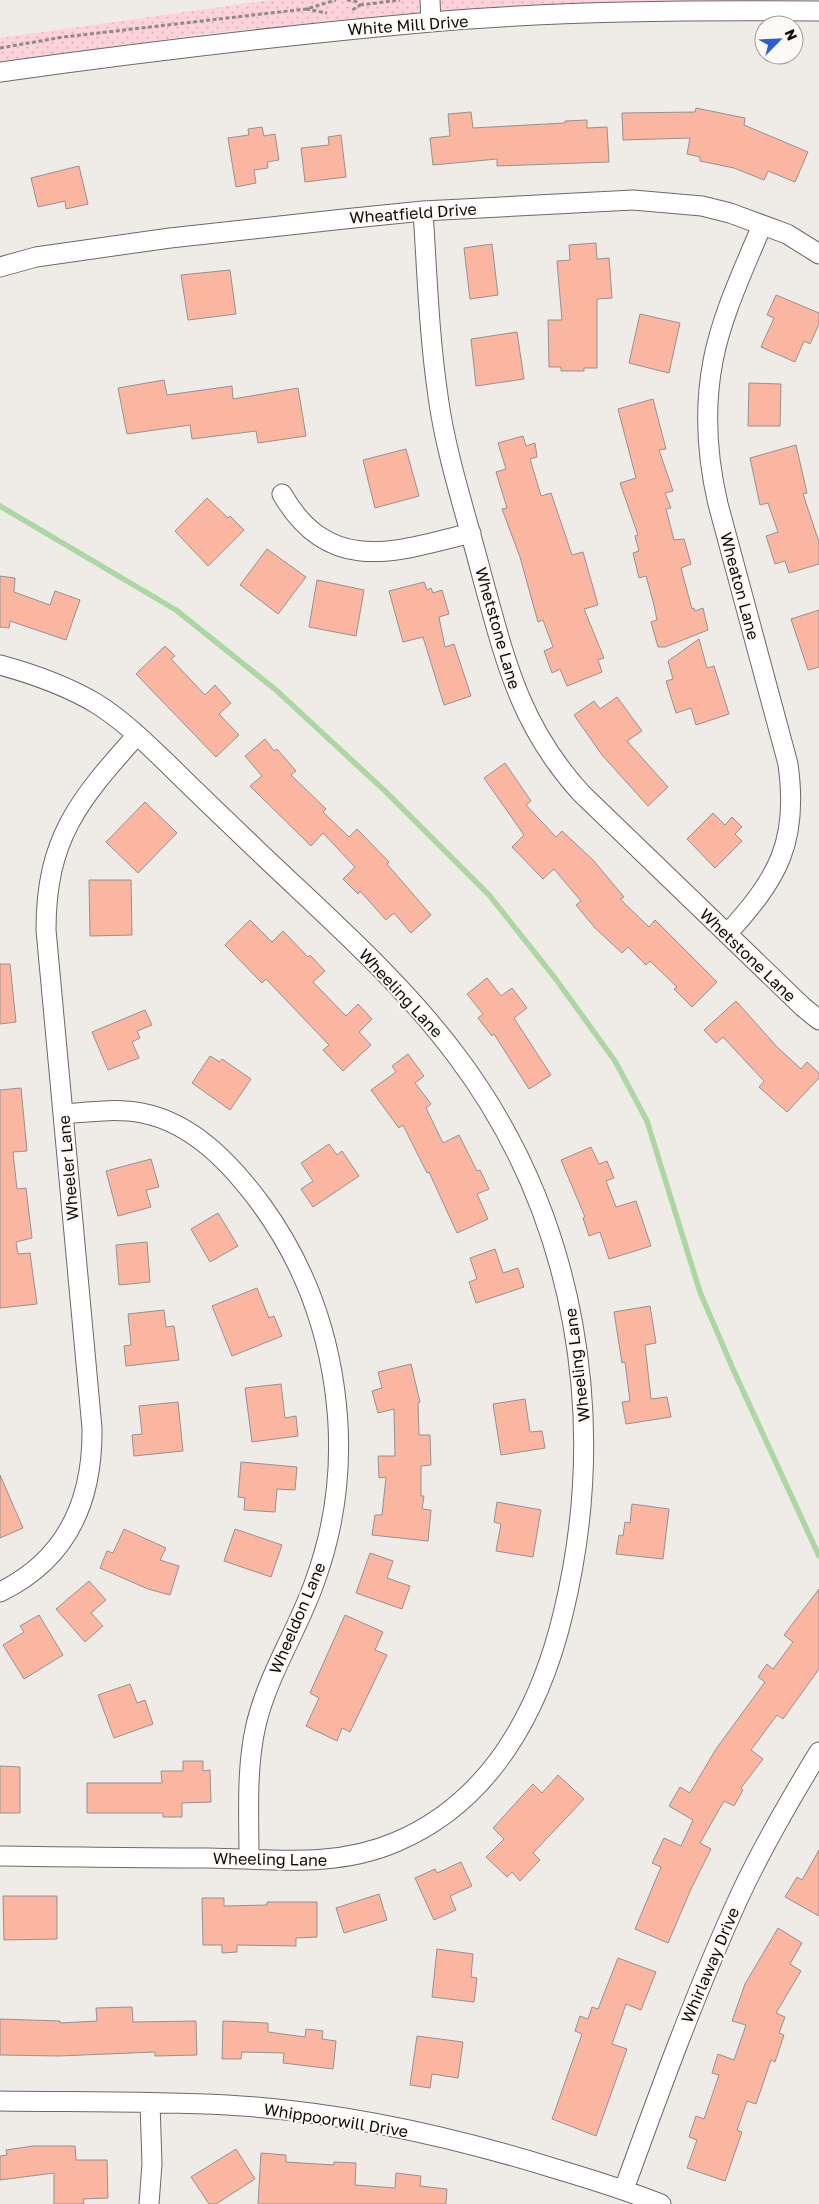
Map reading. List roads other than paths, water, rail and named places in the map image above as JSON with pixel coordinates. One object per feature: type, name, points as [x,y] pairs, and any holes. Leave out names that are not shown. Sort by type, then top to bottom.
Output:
[{"type":"street","points":[[430,0],[431,22]]},
{"type":"street","name":"White Mill Drive","points":[[0,72],[266,37],[431,22],[601,14],[819,11]]},
{"type":"street","name":"Wheatfield Drive","points":[[0,266],[36,257],[170,238],[423,211],[633,200],[702,206],[730,213],[787,234],[819,254]]},
{"type":"street","name":"Whetstone Lane","points":[[423,211],[438,395],[446,438],[507,668],[522,706],[545,748],[569,781],[803,1007],[819,1020]]},
{"type":"street","name":"Wheaton Lane","points":[[727,934],[757,901],[775,871],[786,844],[792,806],[788,764],[718,504],[711,468],[708,435],[709,388],[716,347],[730,304],[762,225]]},
{"type":"street","points":[[282,494],[294,514],[308,528],[323,540],[342,548],[366,552],[390,551],[471,533]]},
{"type":"street","name":"Wheeling Lane","points":[[0,665],[80,694],[111,713],[137,735],[397,986],[457,1056],[482,1092],[519,1159],[535,1195],[558,1259],[575,1333],[584,1406],[585,1443],[580,1518],[562,1619],[548,1666],[532,1706],[498,1763],[466,1799],[442,1818],[414,1834],[383,1848],[336,1860],[0,1856]]},
{"type":"street","name":"Wheeler Lane","points":[[0,1592],[42,1563],[62,1540],[83,1500],[91,1468],[92,1428],[46,930],[46,910],[51,875],[62,840],[78,807],[97,780],[137,735]]},
{"type":"street","name":"Wheeldon Lane","points":[[64,1114],[125,1111],[143,1113],[165,1120],[205,1143],[240,1177],[282,1235],[310,1291],[326,1342],[336,1397],[338,1423],[337,1476],[334,1501],[329,1531],[315,1581],[275,1672],[256,1726],[251,1757],[249,1859]]},
{"type":"street","name":"Whirlaway Drive","points":[[624,2189],[671,2062],[728,1922],[767,1844],[819,1752]]},
{"type":"street","name":"Whippoorwill Drive","points":[[0,2101],[228,2105],[348,2119],[486,2148],[624,2189],[661,2204]]},
{"type":"street","points":[[150,2103],[152,2164],[150,2204]]},
{"type":"waterway","points":[[0,506],[176,610],[276,690],[385,791],[489,895],[555,978],[615,1061],[647,1121],[700,1292],[733,1369],[819,1556]]}]
